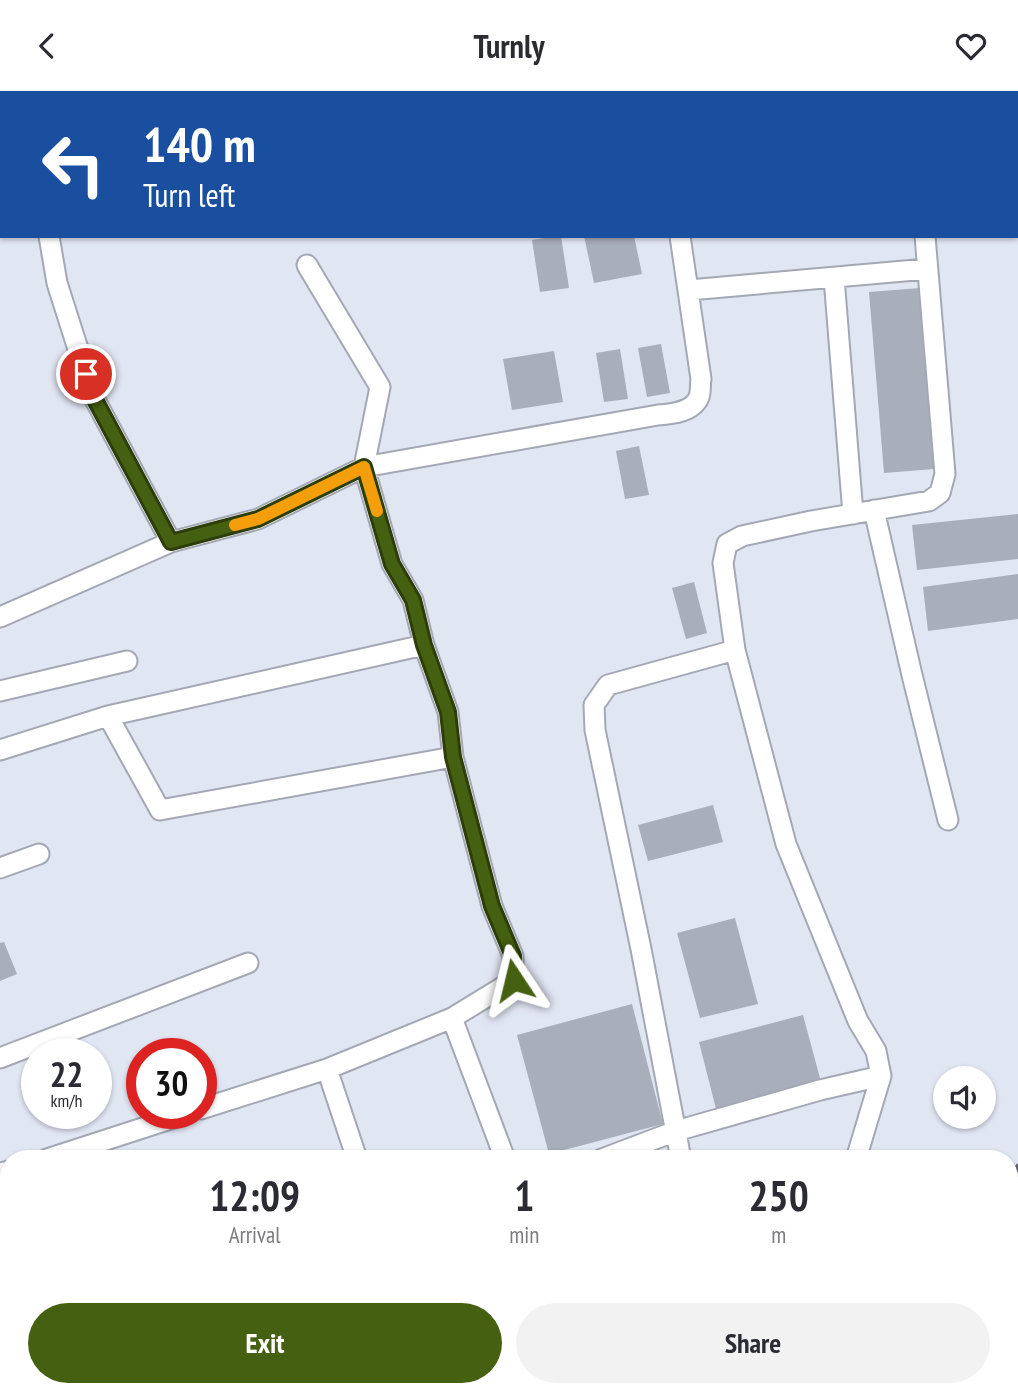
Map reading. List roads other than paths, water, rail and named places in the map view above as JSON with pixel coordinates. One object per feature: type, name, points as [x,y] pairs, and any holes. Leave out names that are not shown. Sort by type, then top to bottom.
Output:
[{"type":"street","points":[[49,238],[57,283],[93,396],[171,542]]},
{"type":"street","points":[[0,617],[171,542],[258,519],[364,467],[675,414],[689,407],[698,398],[701,379],[680,238]]},
{"type":"street","points":[[859,1150],[881,1076],[876,1051],[858,1021],[786,844],[735,650],[723,563],[727,544],[742,535],[929,501],[940,493],[946,474],[925,238]]},
{"type":"street","points":[[217,1104],[327,1069],[452,1018],[514,980],[513,956],[492,906],[453,757],[448,712],[424,645],[413,600],[392,564],[364,467],[380,387],[307,265]]},
{"type":"street","points":[[689,291],[928,269]]},
{"type":"street","points":[[834,278],[853,514]]},
{"type":"street","points":[[874,510],[948,820]]},
{"type":"street","points":[[0,750],[108,716],[424,645]]},
{"type":"street","points":[[679,1150],[595,730],[594,705],[608,685],[735,650]]},
{"type":"street","points":[[0,691],[127,661]]},
{"type":"street","points":[[108,716],[160,810],[453,757]]},
{"type":"street","points":[[0,868],[39,854]]},
{"type":"street","points":[[0,1058],[248,963]]},
{"type":"street","points":[[452,1018],[502,1150]]},
{"type":"street","points":[[327,1069],[354,1150]]},
{"type":"street","points":[[626,1150],[676,1131],[820,1090],[881,1076]]},
{"type":"street","points":[[75,1150],[140,1129]]}]
